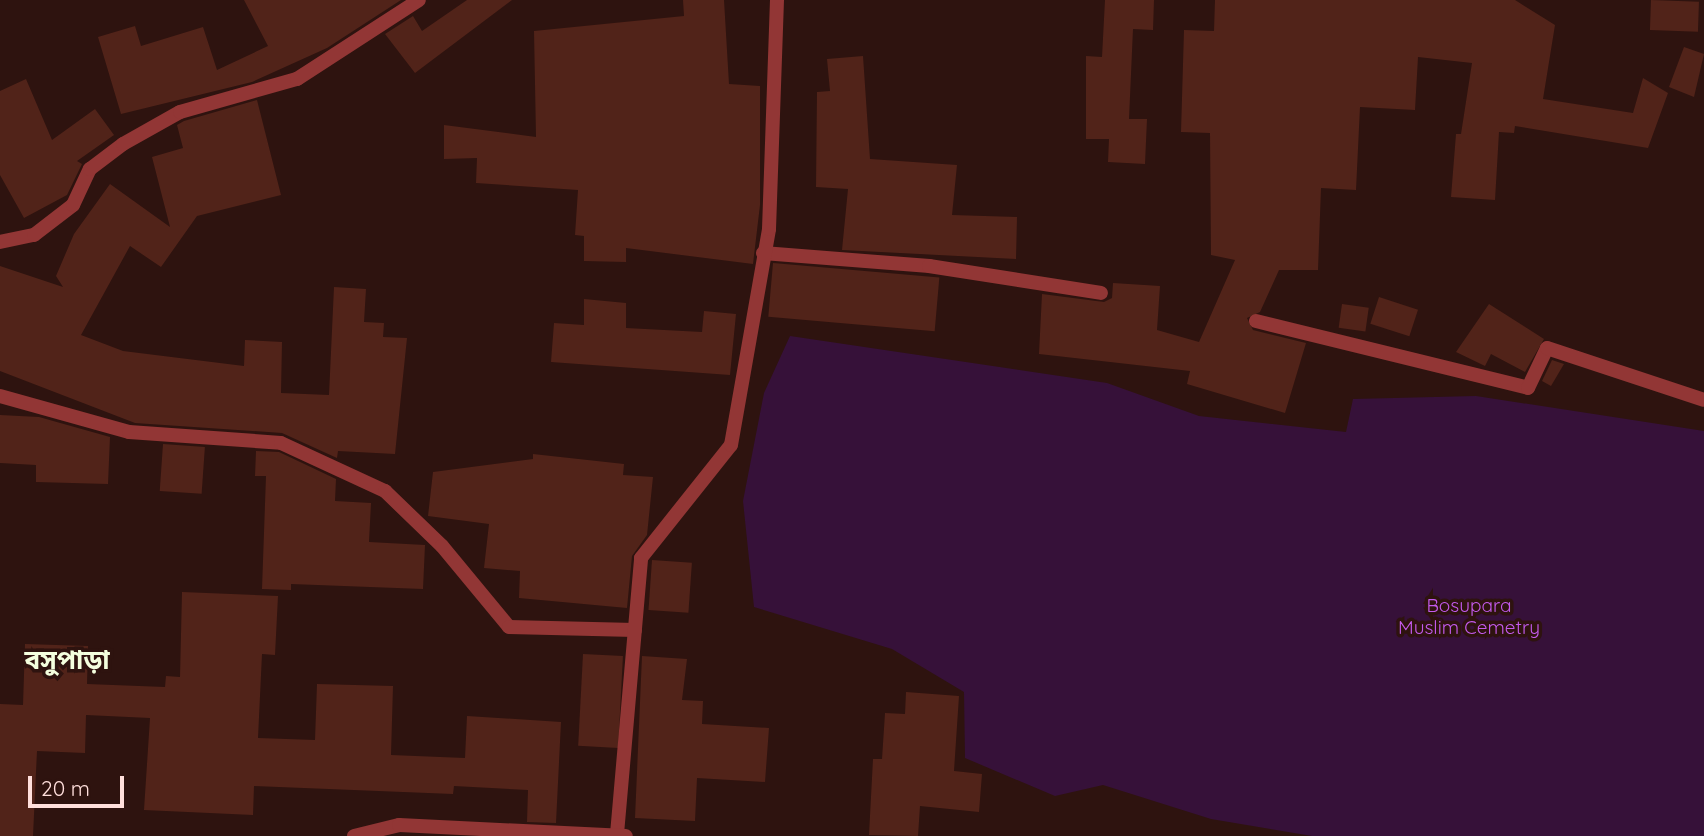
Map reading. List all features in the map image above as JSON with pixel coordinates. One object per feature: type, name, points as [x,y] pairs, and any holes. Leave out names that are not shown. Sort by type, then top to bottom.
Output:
[{"type":"street","points":[[0,242],[34,234],[73,205],[90,169],[123,144],[180,112],[297,79],[419,0]]},
{"type":"street","points":[[354,836],[399,825],[621,835],[640,558],[731,445],[763,253],[777,0]]},
{"type":"street","points":[[763,253],[929,266],[1101,293]]},
{"type":"street","points":[[1256,321],[1528,388],[1547,348],[1704,400]]},
{"type":"street","points":[[0,397],[129,432],[281,443],[385,491],[442,546],[509,627],[635,630]]},
{"type":"green space","name":"Bosupara Muslim Cemetry","points":[[790,336],[1107,383],[1199,416],[1346,432],[1353,399],[1476,396],[1704,431],[1704,836],[1312,836],[1211,819],[1103,785],[1055,796],[965,758],[964,692],[892,649],[754,607],[743,501],[764,393]]},
{"type":"building","points":[[244,0],[401,0],[327,48],[252,82],[121,114],[98,37],[135,26],[141,46],[203,27],[217,70],[268,46]]},
{"type":"building","points":[[467,0],[512,0],[415,73],[385,34],[413,16],[422,31]]},
{"type":"building","points":[[683,0],[724,0],[729,84],[760,86],[760,205],[753,264],[626,248],[626,262],[584,261],[584,236],[575,235],[578,190],[476,183],[477,158],[444,159],[444,125],[536,137],[534,31],[684,16]]},
{"type":"building","points":[[1105,0],[1154,0],[1153,30],[1133,29],[1129,119],[1147,119],[1145,164],[1108,162],[1109,139],[1086,139],[1086,56],[1102,57]]},
{"type":"building","points":[[1215,0],[1515,0],[1555,25],[1543,99],[1633,113],[1643,78],[1668,93],[1648,148],[1515,126],[1514,133],[1499,132],[1495,200],[1451,197],[1456,134],[1461,134],[1472,63],[1418,57],[1415,110],[1360,107],[1356,190],[1321,188],[1318,270],[1279,270],[1260,312],[1247,318],[1253,330],[1306,343],[1285,413],[1187,384],[1190,371],[1039,354],[1042,294],[1104,302],[1112,298],[1113,283],[1160,286],[1157,330],[1199,342],[1235,260],[1211,255],[1210,133],[1181,132],[1184,30],[1214,31]]},
{"type":"building","points":[[1651,0],[1699,2],[1698,32],[1650,30]]},
{"type":"building","points":[[1684,47],[1704,54],[1694,97],[1669,87]]},
{"type":"building","points":[[863,56],[870,159],[957,165],[952,215],[1017,217],[1016,259],[842,250],[848,189],[816,187],[817,92],[830,91],[827,59]]},
{"type":"building","points":[[26,79],[52,140],[95,109],[114,135],[77,161],[82,164],[67,195],[24,218],[0,175],[0,91]]},
{"type":"building","points":[[257,100],[281,195],[197,216],[161,267],[130,246],[81,335],[123,351],[244,366],[245,340],[282,342],[281,393],[329,395],[334,287],[366,289],[364,322],[384,323],[383,337],[407,338],[395,454],[338,451],[337,458],[282,433],[135,423],[0,371],[0,266],[63,287],[56,276],[74,234],[110,184],[170,227],[152,157],[183,148],[177,125],[184,121]]},
{"type":"building","points":[[773,263],[939,278],[935,331],[768,317]]},
{"type":"building","points":[[1379,297],[1418,310],[1409,336],[1370,324]]},
{"type":"building","points":[[584,299],[626,303],[626,328],[702,332],[704,311],[736,314],[730,375],[551,362],[554,323],[584,325]]},
{"type":"building","points":[[1342,304],[1369,308],[1365,332],[1339,328]]},
{"type":"building","points":[[1489,304],[1544,339],[1525,372],[1491,354],[1485,366],[1456,352]]},
{"type":"building","points":[[1552,360],[1564,364],[1551,386],[1542,381]]},
{"type":"building","points":[[0,415],[39,417],[110,437],[108,484],[36,482],[36,465],[0,463]]},
{"type":"building","points":[[163,444],[205,447],[202,494],[160,491]]},
{"type":"building","points":[[256,451],[279,452],[336,479],[335,501],[371,503],[369,542],[425,545],[423,589],[291,584],[291,590],[262,589],[266,476],[255,476]]},
{"type":"building","points":[[533,454],[624,464],[623,475],[653,477],[647,535],[632,556],[627,608],[519,598],[520,571],[484,568],[489,524],[428,516],[433,472],[533,459]]},
{"type":"building","points":[[652,560],[692,563],[688,613],[649,610]]},
{"type":"building","points":[[182,592],[278,596],[275,655],[262,654],[258,738],[315,740],[317,684],[393,686],[391,755],[465,758],[467,716],[561,722],[556,823],[527,822],[528,790],[454,786],[453,794],[254,786],[253,815],[144,810],[150,718],[86,715],[85,753],[37,751],[33,836],[0,836],[0,704],[23,705],[25,644],[88,646],[87,684],[165,687],[166,676],[180,677]]},
{"type":"building","points":[[583,654],[623,656],[618,748],[578,746]]},
{"type":"building","points":[[642,656],[687,659],[682,700],[703,701],[702,724],[769,728],[765,782],[697,778],[695,821],[635,818]]},
{"type":"building","points":[[906,692],[959,696],[954,771],[982,774],[979,812],[920,806],[918,836],[869,835],[873,759],[882,759],[885,713],[905,714]]},
{"type":"district","name":"বসুপাড়া","points":[[67,660]]}]
